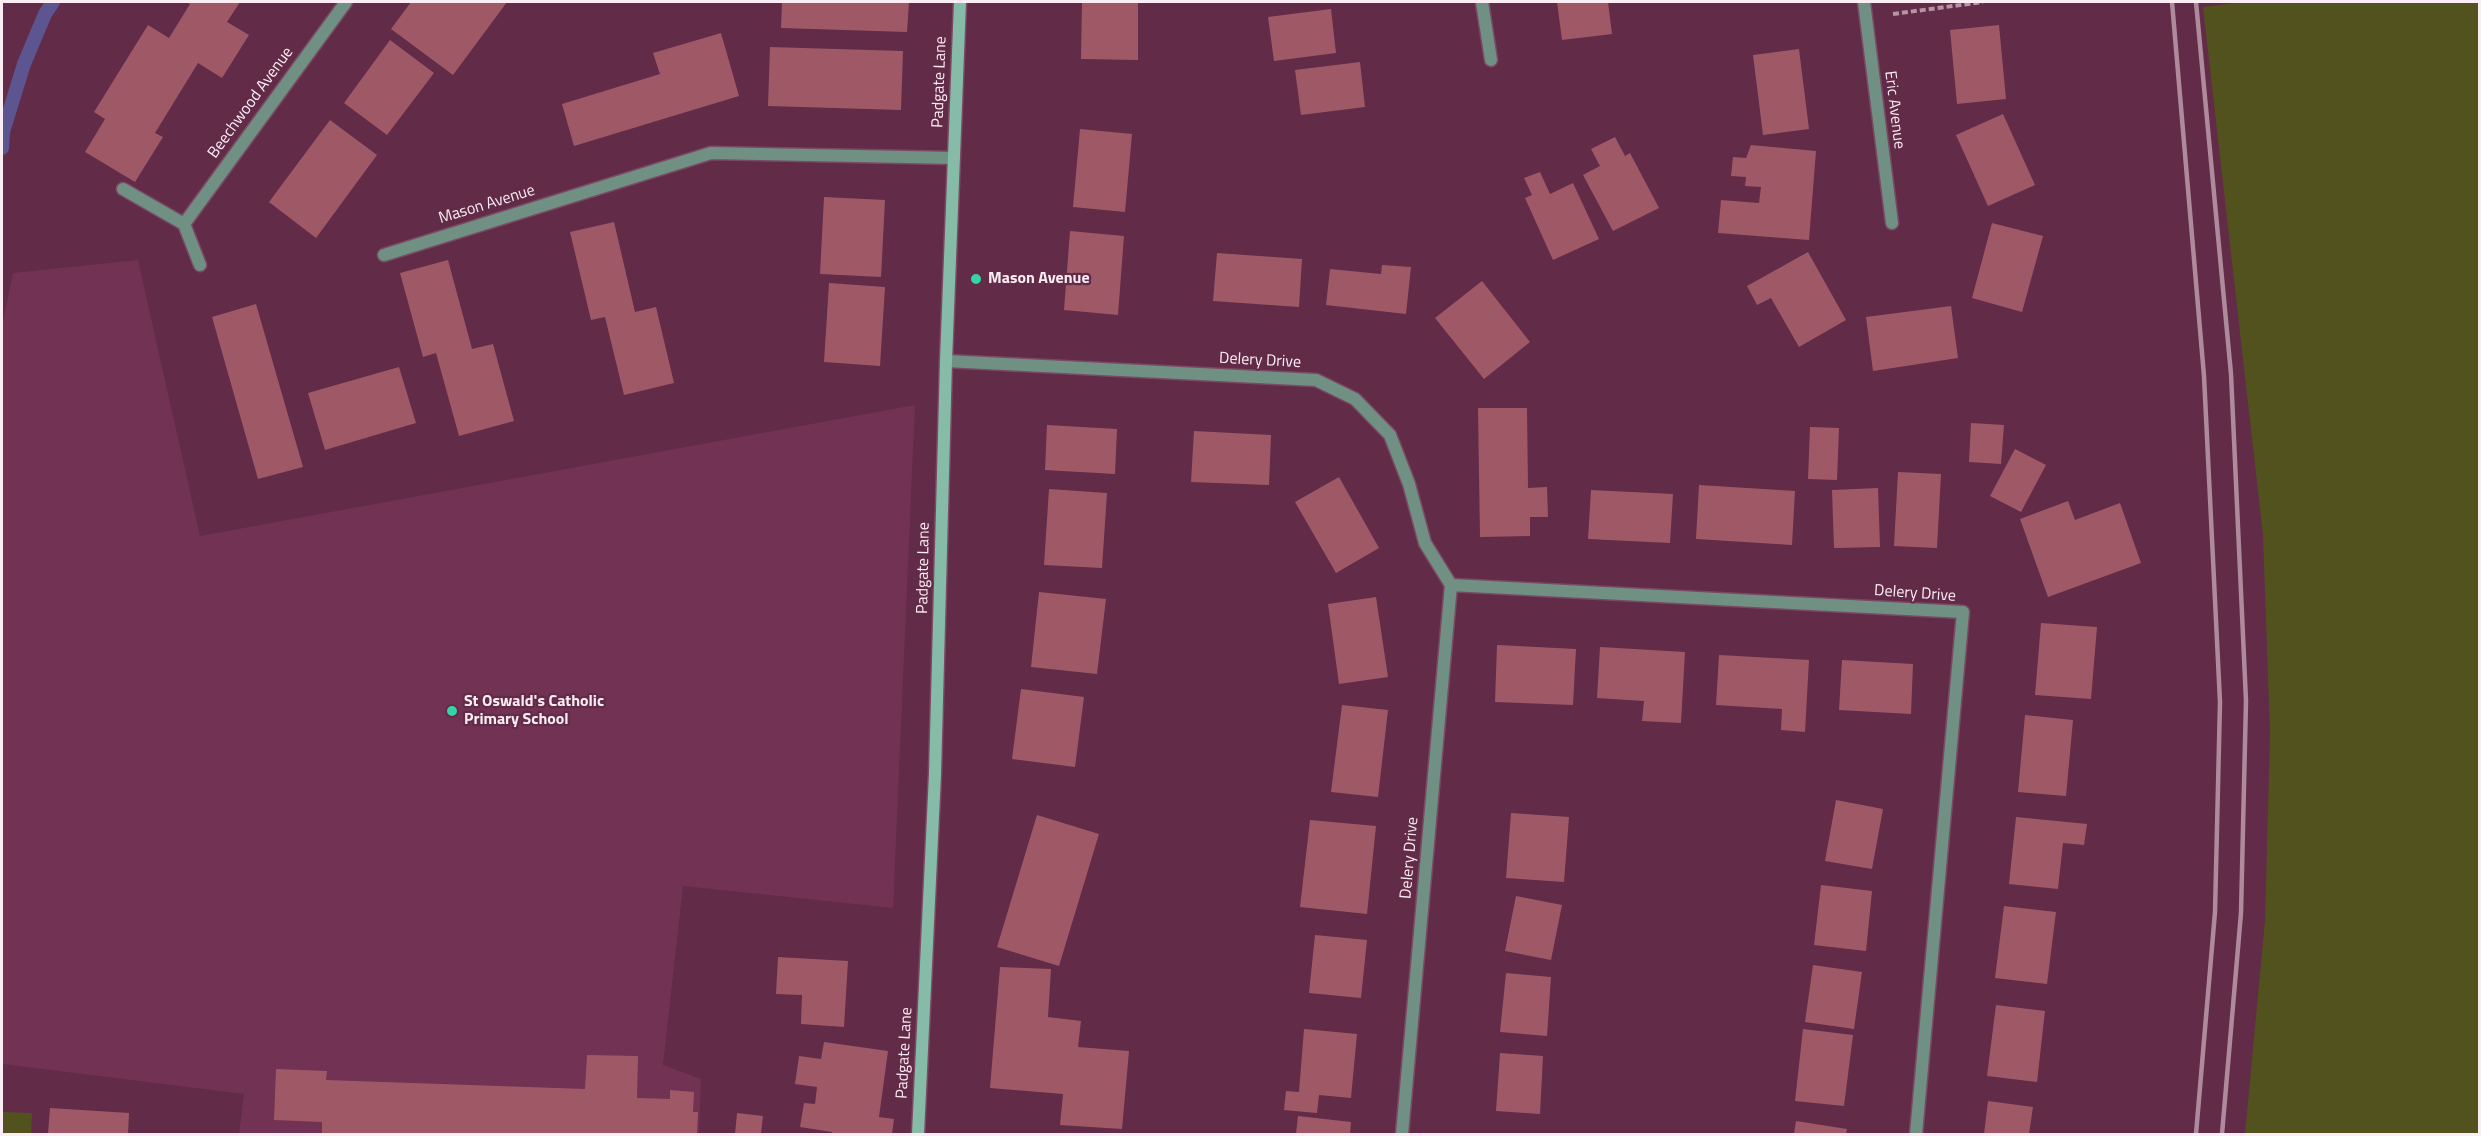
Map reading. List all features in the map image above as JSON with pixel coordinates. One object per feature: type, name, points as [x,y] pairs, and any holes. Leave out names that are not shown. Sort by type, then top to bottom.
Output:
[{"type":"street","name":"Beechwood Avenue","points":[[184,224],[346,2]]},
{"type":"street","name":"Padgate Lane","points":[[918,1134],[935,774],[946,361],[960,2]]},
{"type":"street","points":[[1482,2],[1491,60]]},
{"type":"street","name":"Eric Avenue","points":[[1864,2],[1892,224]]},
{"type":"street","name":"Mason Avenue","points":[[384,255],[711,153],[954,158]]},
{"type":"street","points":[[123,189],[184,224],[200,265]]},
{"type":"street","name":"Delery Drive","points":[[946,361],[1316,380],[1355,399],[1390,435],[1409,484],[1425,543],[1451,585],[1402,1134]]},
{"type":"street","name":"Delery Drive","points":[[1451,585],[1963,612],[1916,1134]]},
{"type":"path","points":[[1866,18],[1983,2]]},
{"type":"shaded area","points":[[2244,2],[2479,2],[2479,1134],[2245,1134],[2265,920],[2270,734],[2263,535],[2203,7]]},
{"type":"shaded area","name":"St Oswald's Catholic Primary School","points":[[138,260],[200,536],[915,405],[893,908],[683,886],[663,1065],[701,1079],[699,1134],[239,1134],[244,1094],[2,1064],[2,326],[13,273]]},
{"type":"shaded area","points":[[2,1112],[32,1113],[31,1134],[2,1134]]},
{"type":"building","points":[[186,2],[240,2],[227,22],[249,35],[222,78],[198,63],[155,133],[163,137],[135,182],[85,152],[105,119],[94,112],[148,25],[169,38],[190,4]]},
{"type":"building","points":[[411,2],[507,2],[453,75],[391,29]]},
{"type":"building","points":[[782,2],[909,2],[907,32],[781,28]]},
{"type":"building","points":[[1082,2],[1138,2],[1138,60],[1081,59]]},
{"type":"building","points":[[1557,2],[1608,2],[1612,34],[1562,40]]},
{"type":"building","points":[[1331,9],[1336,53],[1274,61],[1268,17]]},
{"type":"building","points":[[1999,25],[2006,99],[1957,104],[1950,30]]},
{"type":"building","points":[[721,33],[739,96],[574,146],[562,104],[660,74],[653,53]]},
{"type":"building","points":[[390,40],[434,73],[387,135],[344,103]]},
{"type":"building","points":[[770,47],[903,51],[901,110],[768,106]]},
{"type":"building","points":[[1799,49],[1809,129],[1763,135],[1753,55]]},
{"type":"building","points":[[1360,62],[1365,107],[1301,115],[1295,70]]},
{"type":"building","points":[[2003,114],[2035,185],[1988,206],[1956,135]]},
{"type":"building","points":[[330,120],[377,155],[316,238],[269,202]]},
{"type":"building","points":[[1080,129],[1132,134],[1125,212],[1073,207]]},
{"type":"building","points":[[1615,137],[1625,156],[1630,153],[1659,208],[1613,231],[1583,175],[1600,166],[1591,149]]},
{"type":"building","points":[[1751,145],[1816,151],[1809,240],[1718,233],[1721,200],[1759,203],[1761,187],[1745,186],[1746,177],[1731,176],[1733,157],[1746,158]]},
{"type":"building","points":[[1540,172],[1550,194],[1573,183],[1599,239],[1553,260],[1525,198],[1532,195],[1524,178]]},
{"type":"building","points":[[824,197],[885,200],[881,277],[820,274]]},
{"type":"building","points":[[614,222],[635,312],[656,307],[674,383],[624,395],[605,317],[591,320],[570,232]]},
{"type":"building","points":[[1992,223],[2043,236],[2022,312],[1972,298]]},
{"type":"building","points":[[1070,231],[1124,236],[1118,315],[1064,310]]},
{"type":"building","points":[[1808,252],[1846,320],[1799,347],[1771,298],[1757,305],[1747,286]]},
{"type":"building","points":[[1217,253],[1302,259],[1299,307],[1213,301]]},
{"type":"building","points":[[448,260],[472,349],[493,344],[514,421],[459,436],[436,353],[423,357],[400,273]]},
{"type":"building","points":[[1382,265],[1411,267],[1406,314],[1326,305],[1330,269],[1381,274]]},
{"type":"building","points":[[1482,281],[1530,342],[1484,379],[1435,318]]},
{"type":"building","points":[[829,283],[885,287],[880,366],[824,362]]},
{"type":"building","points":[[256,304],[303,467],[258,479],[212,317]]},
{"type":"building","points":[[1951,306],[1958,358],[1873,371],[1866,317]]},
{"type":"building","points":[[399,367],[416,423],[325,450],[308,393]]},
{"type":"building","points":[[1478,408],[1527,408],[1528,488],[1547,487],[1548,517],[1530,517],[1530,536],[1480,537]]},
{"type":"building","points":[[1971,423],[2004,425],[2001,464],[1969,462]]},
{"type":"building","points":[[1047,425],[1117,429],[1115,474],[1045,470]]},
{"type":"building","points":[[1810,427],[1839,428],[1837,480],[1808,479]]},
{"type":"building","points":[[1194,431],[1271,435],[1269,485],[1191,482]]},
{"type":"building","points":[[2015,449],[2046,465],[2021,512],[1990,496]]},
{"type":"building","points":[[1898,472],[1941,474],[1937,548],[1894,546]]},
{"type":"building","points":[[1339,477],[1379,548],[1336,573],[1295,502]]},
{"type":"building","points":[[1699,485],[1795,491],[1792,545],[1696,539]]},
{"type":"building","points":[[1878,488],[1880,547],[1834,548],[1832,490]]},
{"type":"building","points":[[1049,489],[1107,493],[1102,568],[1044,565]]},
{"type":"building","points":[[1591,490],[1673,494],[1670,543],[1588,539]]},
{"type":"building","points":[[2068,501],[2075,520],[2120,503],[2141,563],[2048,597],[2020,519]]},
{"type":"building","points":[[1039,592],[1106,599],[1097,674],[1031,667]]},
{"type":"building","points":[[1376,597],[1388,677],[1339,684],[1328,604]]},
{"type":"building","points":[[2041,623],[2097,627],[2091,699],[2035,695]]},
{"type":"building","points":[[1497,645],[1576,649],[1573,705],[1495,702]]},
{"type":"building","points":[[1600,647],[1685,652],[1681,723],[1642,721],[1644,701],[1597,698]]},
{"type":"building","points":[[1719,655],[1809,660],[1805,732],[1781,730],[1782,709],[1716,705]]},
{"type":"building","points":[[1842,660],[1913,664],[1911,714],[1839,710]]},
{"type":"building","points":[[1021,689],[1084,697],[1075,767],[1012,759]]},
{"type":"building","points":[[1342,705],[1388,710],[1378,797],[1331,792]]},
{"type":"building","points":[[2025,715],[2073,720],[2066,796],[2018,792]]},
{"type":"building","points":[[1836,800],[1883,809],[1872,869],[1825,861]]},
{"type":"building","points":[[1511,813],[1569,817],[1564,882],[1506,878]]},
{"type":"building","points":[[1037,815],[1099,834],[1059,966],[997,947]]},
{"type":"building","points":[[2016,817],[2087,824],[2084,845],[2063,843],[2058,889],[2009,884]]},
{"type":"building","points":[[1310,820],[1376,826],[1367,914],[1300,907]]},
{"type":"building","points":[[1821,885],[1872,891],[1866,951],[1814,945]]},
{"type":"building","points":[[1516,896],[1562,905],[1551,960],[1505,951]]},
{"type":"building","points":[[2004,906],[2056,912],[2047,984],[1995,978]]},
{"type":"building","points":[[1315,935],[1367,940],[1361,998],[1309,993]]},
{"type":"building","points":[[778,957],[848,961],[844,1027],[801,1024],[802,995],[776,994]]},
{"type":"building","points":[[1813,965],[1862,972],[1854,1029],[1805,1022]]},
{"type":"building","points":[[1000,967],[1051,969],[1048,1017],[1081,1021],[1078,1047],[1129,1051],[1122,1129],[1060,1125],[1063,1094],[990,1088]]},
{"type":"building","points":[[1506,973],[1551,977],[1547,1036],[1500,1032]]},
{"type":"building","points":[[1996,1005],[2045,1011],[2037,1082],[1987,1076]]},
{"type":"building","points":[[1304,1029],[1357,1034],[1351,1098],[1319,1095],[1317,1113],[1284,1110],[1286,1091],[1299,1092]]},
{"type":"building","points":[[1803,1029],[1853,1035],[1844,1106],[1795,1101]]},
{"type":"building","points":[[824,1042],[888,1051],[879,1117],[894,1119],[892,1134],[832,1134],[832,1132],[800,1127],[804,1103],[815,1104],[817,1087],[795,1084],[799,1056],[821,1059]]},
{"type":"building","points":[[1500,1053],[1543,1056],[1540,1114],[1496,1111]]},
{"type":"building","points":[[587,1055],[638,1056],[637,1098],[670,1099],[670,1090],[694,1092],[693,1112],[698,1112],[697,1134],[322,1134],[322,1122],[274,1120],[276,1069],[327,1071],[326,1080],[585,1089]]},
{"type":"building","points":[[1988,1101],[2033,1107],[2029,1134],[1984,1134]]},
{"type":"building","points":[[50,1108],[129,1113],[128,1134],[48,1134]]},
{"type":"building","points":[[737,1113],[763,1116],[761,1134],[735,1134]]},
{"type":"building","points":[[1298,1116],[1351,1122],[1350,1134],[1296,1134]]},
{"type":"building","points":[[1796,1121],[1847,1129],[1846,1134],[1794,1134]]},
{"type":"waterway","points":[[2,148],[3,132],[24,64],[45,14],[53,2]]},
{"type":"railway","points":[[2172,2],[2204,376],[2220,702],[2215,912],[2196,1134]]},
{"type":"railway","points":[[2196,2],[2231,374],[2246,701],[2241,913],[2222,1134]]},
{"type":"place","name":"Mason Avenue","points":[[976,279]]},
{"type":"place","name":"St Oswald's Catholic Primary School","points":[[452,711]]}]
